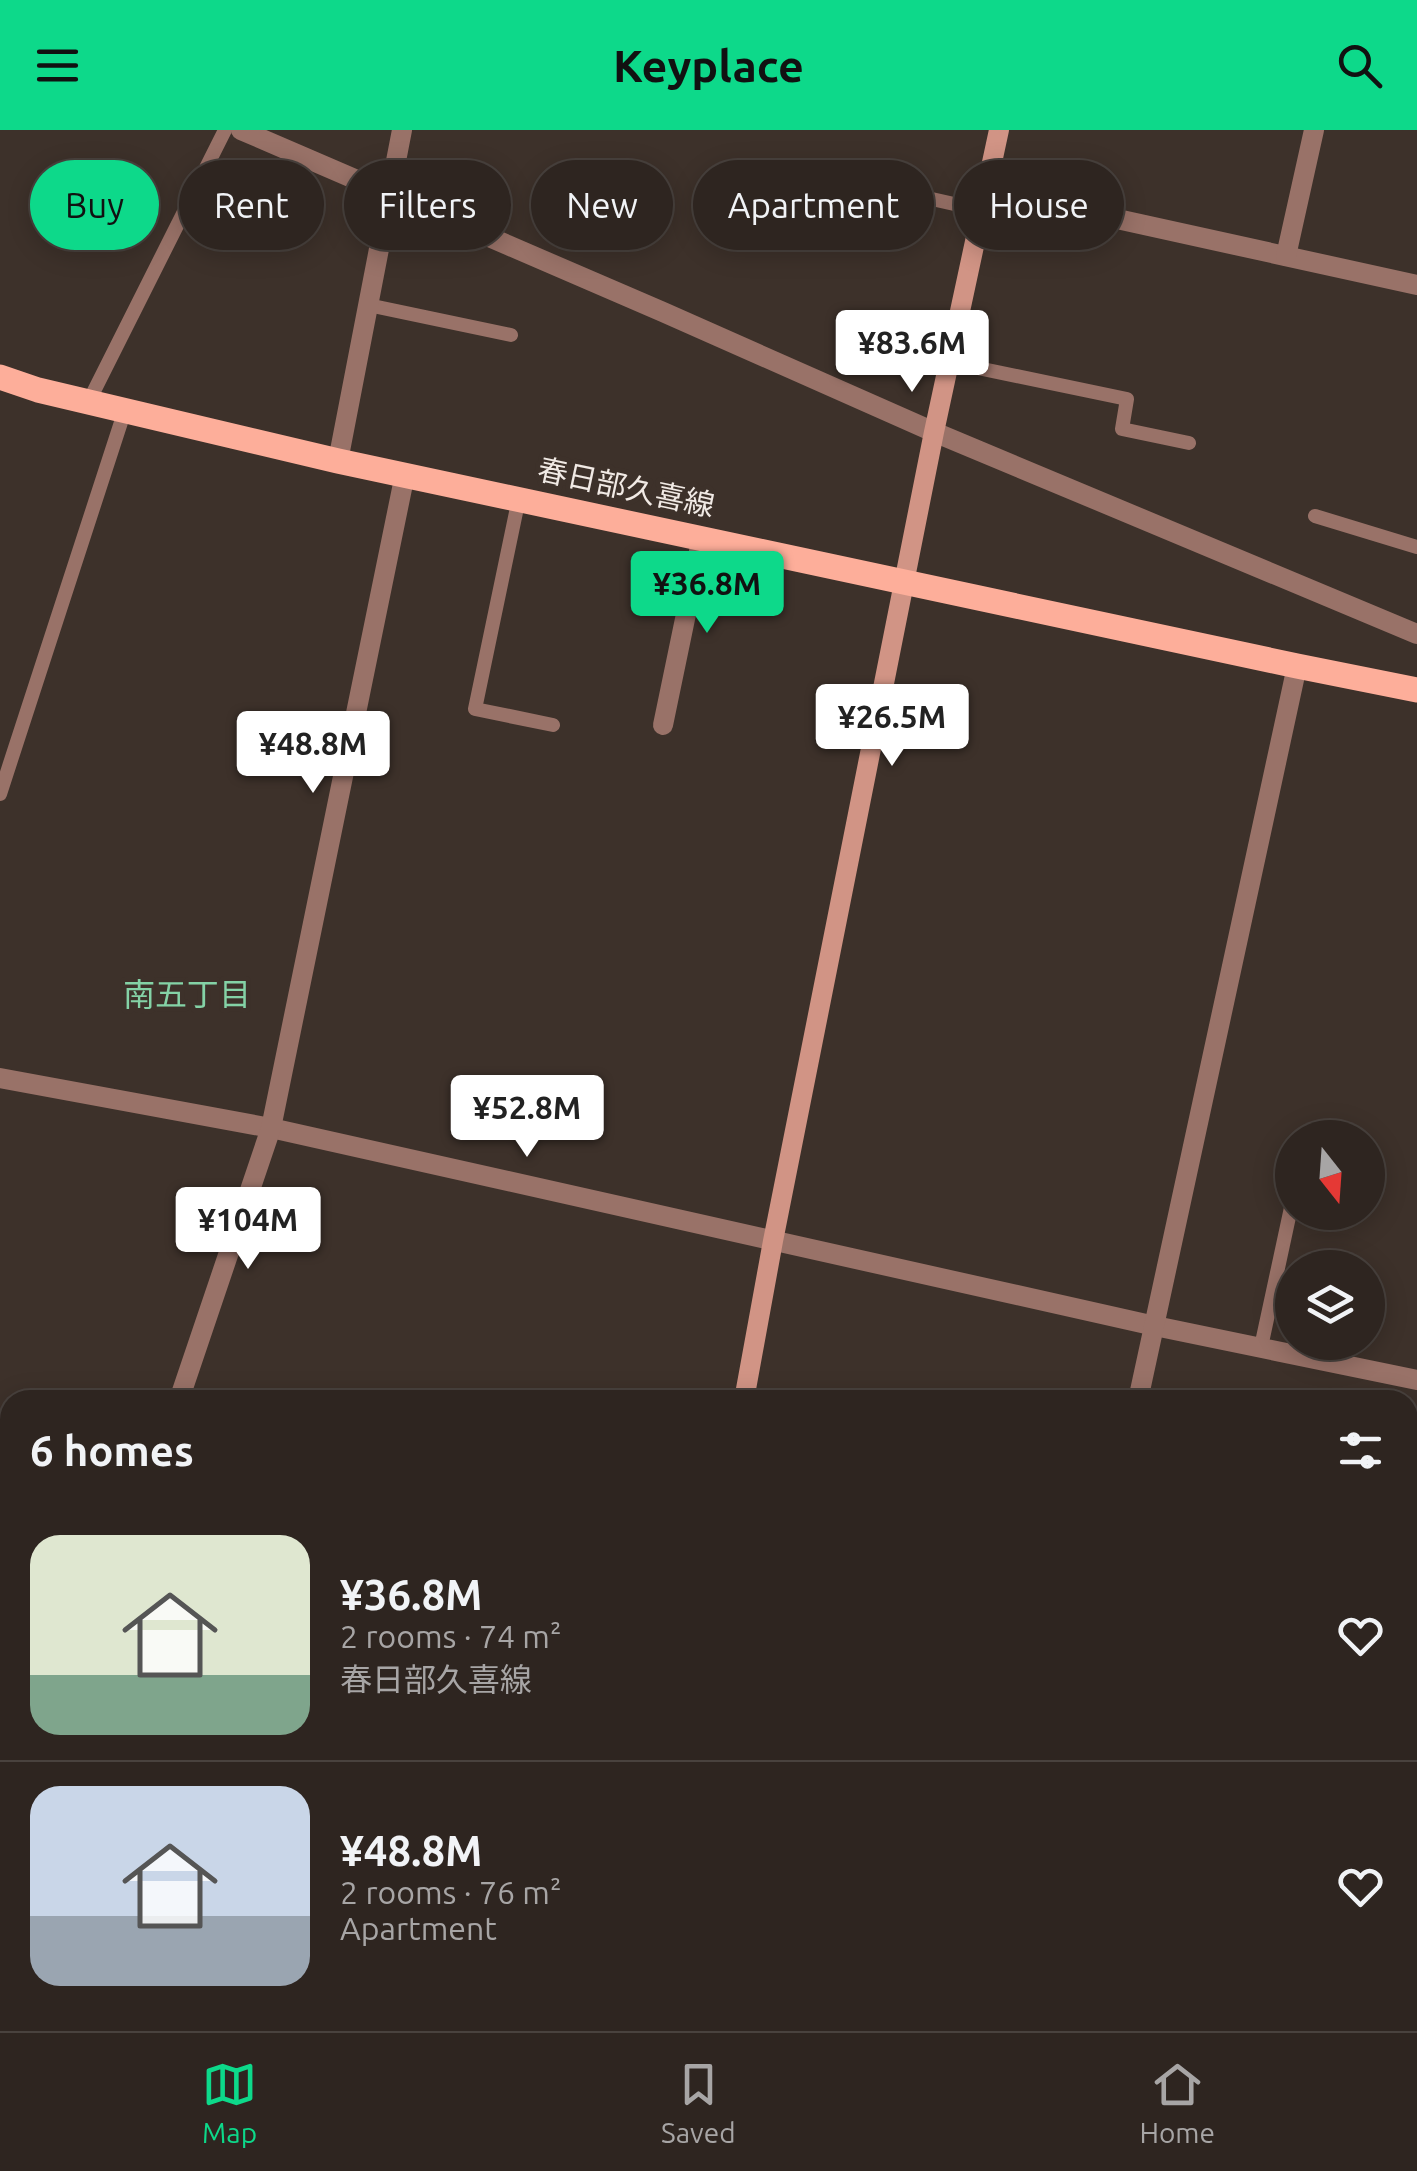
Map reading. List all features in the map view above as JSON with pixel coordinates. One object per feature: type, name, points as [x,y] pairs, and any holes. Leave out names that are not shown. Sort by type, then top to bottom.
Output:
[{"type":"main road","name":"春日部久喜線","points":[[0,377],[38,390],[338,460],[1417,690]]},
{"type":"street","points":[[241,130],[344,174]]},
{"type":"street","points":[[396,160],[402,130]]},
{"type":"street","points":[[992,160],[999,130]]},
{"type":"street","points":[[1286,256],[1314,130]]},
{"type":"street","points":[[1124,226],[1286,256],[1417,286]]},
{"type":"street","points":[[511,247],[934,432],[1417,634]]},
{"type":"street","points":[[338,460],[379,250]]},
{"type":"street","points":[[746,1390],[972,250]]},
{"type":"street","points":[[182,1390],[271,1128],[405,474]]},
{"type":"street","points":[[663,724],[702,538]]},
{"type":"street","points":[[1140,1390],[1297,666]]},
{"type":"street","points":[[0,1078],[271,1128],[1155,1326],[1417,1380]]},
{"type":"lane","points":[[89,402],[225,130]]},
{"type":"lane","points":[[368,305],[511,335]]},
{"type":"lane","points":[[948,362],[1127,399],[1122,429],[1189,443]]},
{"type":"lane","points":[[0,794],[124,410]]},
{"type":"lane","points":[[520,498],[475,709],[553,725]]},
{"type":"lane","points":[[1315,516],[1417,547]]},
{"type":"lane","points":[[1261,1347],[1286,1230]]},
{"type":"district","name":"南五丁目","points":[[187,995]]}]
